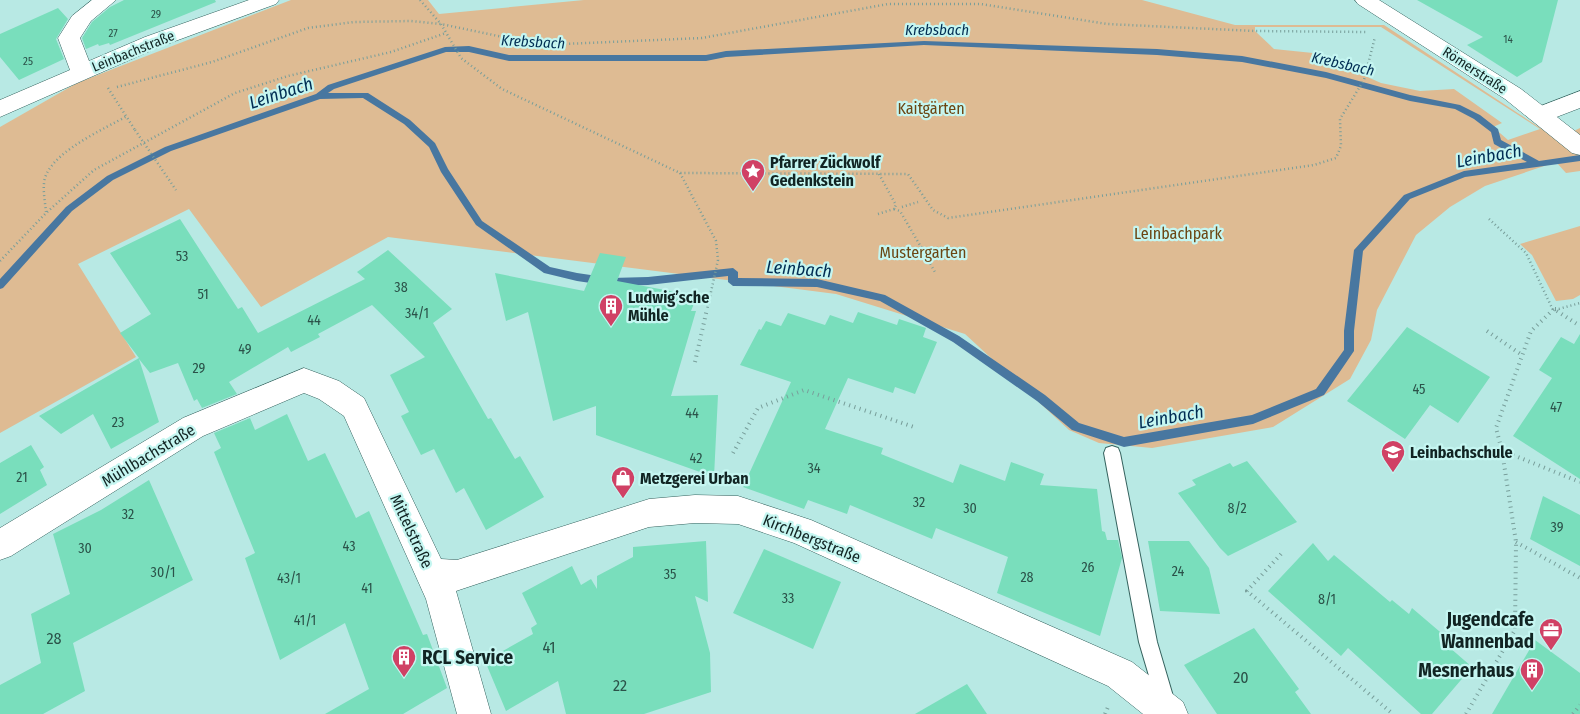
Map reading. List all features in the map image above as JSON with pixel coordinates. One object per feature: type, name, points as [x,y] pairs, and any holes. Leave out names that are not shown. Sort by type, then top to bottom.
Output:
[{"type":"street","points":[[82,72],[69,38],[73,27],[91,9],[106,0]]},
{"type":"street","name":"Leinbachstraße","points":[[0,109],[152,42],[269,0]]},
{"type":"street","name":"Römerstraße","points":[[1365,0],[1541,115],[1577,144]]},
{"type":"street","points":[[1541,115],[1580,99]]},
{"type":"street","name":"Mühlbachstraße","points":[[0,545],[193,426],[304,380]]},
{"type":"street","name":"Mittelstraße","points":[[304,380],[329,390],[354,407],[442,597],[474,714]]},
{"type":"street","name":"Kirchbergstraße","points":[[432,573],[457,576],[649,513],[695,509],[738,510],[800,530],[1120,674],[1169,712]]},
{"type":"lane","name":"Kirchbergstraße","points":[[1112,453],[1148,642],[1169,712]]},
{"type":"path","points":[[176,190],[109,89],[212,62],[308,28],[354,22],[411,21],[441,24],[541,45],[702,38],[888,4],[981,4],[1107,24],[1255,31],[1376,32],[1364,80],[1351,98],[1340,119],[1341,146],[1336,158],[1314,165],[948,218],[933,210],[908,174],[680,173],[502,89],[461,58],[441,24],[420,0]]},
{"type":"path","points":[[0,261],[46,213],[94,170],[235,93],[288,76],[391,52],[446,33]]},
{"type":"path","points":[[46,213],[46,174],[52,164],[82,142],[127,116]]},
{"type":"path","points":[[680,173],[716,241],[718,260],[694,362]]},
{"type":"path","points":[[879,174],[896,205]]},
{"type":"path","points":[[896,205],[902,206],[918,202]]},
{"type":"path","points":[[894,209],[896,205]]},
{"type":"path","points":[[900,211],[902,206]]},
{"type":"path","points":[[878,214],[894,209],[900,211],[921,248],[929,250],[941,246]]},
{"type":"path","points":[[1489,219],[1526,253],[1554,309],[1580,326]]},
{"type":"path","points":[[918,253],[921,248]]},
{"type":"path","points":[[926,256],[929,250]]},
{"type":"path","points":[[904,257],[918,253],[926,256],[936,274]]},
{"type":"path","points":[[1466,714],[1515,630],[1516,542],[1502,451],[1496,428],[1531,331],[1554,309],[1580,303]]},
{"type":"path","points":[[1487,331],[1522,355]]},
{"type":"path","points":[[733,453],[758,408],[804,390],[914,427]]},
{"type":"path","points":[[1502,451],[1580,482]]},
{"type":"path","points":[[1516,542],[1580,578]]},
{"type":"path","points":[[1281,554],[1247,591],[1393,714]]},
{"type":"path","points":[[1573,714],[1580,705]]},
{"type":"green space","name":"Leinbachpark","points":[[291,0],[428,0],[439,14],[584,0],[1142,0],[1235,25],[1384,25],[1557,139],[1580,128],[1580,171],[1566,173],[1556,162],[1485,186],[1450,207],[1416,235],[1377,310],[1371,340],[1350,379],[1273,427],[1152,448],[1099,443],[1069,430],[965,334],[836,294],[388,237],[261,307],[189,209],[78,264],[136,357],[0,433],[0,127],[77,83]],"holes":[[[1255,27],[1381,27],[1540,129],[1508,140],[1493,127],[1502,123],[1454,89],[1420,91],[1381,83],[1313,53],[1274,49],[1255,31]]]},
{"type":"green space","points":[[1580,226],[1580,295],[1573,299],[1556,301],[1532,255],[1520,244]]},
{"type":"building","points":[[124,0],[215,0],[216,2],[110,45],[109,43],[99,46],[98,44],[86,49],[82,38],[92,22],[110,7]]},
{"type":"building","points":[[1417,0],[1558,0],[1542,62],[1517,77],[1467,45],[1483,37]]},
{"type":"building","points":[[58,8],[68,19],[56,39],[64,59],[19,80],[0,57],[0,34]]},
{"type":"building","points":[[180,219],[238,309],[242,307],[258,333],[365,279],[357,272],[388,250],[452,309],[433,323],[488,419],[491,418],[515,459],[520,456],[544,497],[486,530],[464,488],[456,493],[434,449],[421,455],[401,416],[409,412],[390,375],[425,357],[372,305],[318,334],[320,337],[291,352],[288,347],[229,382],[237,394],[202,408],[197,399],[194,401],[178,363],[150,373],[139,359],[159,422],[111,449],[93,414],[61,434],[39,416],[139,358],[120,333],[151,314],[110,253]]},
{"type":"building","points":[[600,253],[626,257],[617,281],[697,296],[691,311],[696,311],[671,396],[718,395],[714,477],[596,435],[596,406],[553,421],[528,312],[506,321],[495,273],[584,291]]},
{"type":"building","points":[[858,312],[897,325],[899,319],[926,328],[923,337],[937,342],[915,394],[895,387],[893,393],[848,378],[825,429],[883,448],[881,454],[953,483],[960,464],[1005,481],[1011,462],[1044,474],[1040,485],[1097,489],[1102,531],[1105,532],[1107,540],[1118,540],[1122,558],[1100,636],[997,593],[1008,557],[936,528],[932,539],[850,505],[847,514],[808,500],[804,509],[743,487],[791,382],[740,365],[759,329],[761,330],[766,321],[781,326],[788,313],[825,325],[830,315],[853,323]]},
{"type":"building","points":[[1407,327],[1490,377],[1458,423],[1430,405],[1405,439],[1347,401]]},
{"type":"building","points":[[1580,334],[1580,479],[1513,436],[1552,378],[1539,370],[1561,337],[1574,344]]},
{"type":"building","points":[[287,414],[308,461],[325,453],[356,518],[369,511],[423,635],[427,634],[447,688],[403,714],[325,714],[369,689],[345,623],[280,660],[245,558],[255,553],[214,452],[221,448],[214,433],[250,418],[255,430]]},
{"type":"building","points":[[31,445],[44,467],[40,470],[47,485],[0,514],[0,463]]},
{"type":"building","points":[[1247,461],[1297,522],[1228,556],[1178,493],[1196,485],[1192,480],[1230,463],[1233,467]]},
{"type":"building","points":[[149,480],[193,580],[73,643],[85,691],[43,714],[0,714],[0,685],[41,663],[31,614],[70,594],[53,534],[101,510]]},
{"type":"building","points":[[1543,496],[1580,515],[1580,566],[1530,539]]},
{"type":"building","points":[[706,541],[708,602],[695,596],[710,653],[711,692],[644,714],[566,714],[558,681],[506,711],[485,661],[533,634],[531,628],[537,624],[522,593],[572,566],[581,585],[591,579],[597,589],[597,576],[633,557],[633,547]]},
{"type":"building","points":[[1148,541],[1189,541],[1209,568],[1220,614],[1160,611]]},
{"type":"building","points":[[1313,543],[1328,561],[1334,555],[1390,602],[1392,600],[1409,614],[1412,608],[1453,643],[1449,647],[1472,667],[1432,714],[1421,714],[1348,648],[1341,656],[1268,591]]},
{"type":"building","points":[[764,549],[841,582],[813,649],[733,613]]},
{"type":"building","points":[[1254,628],[1299,689],[1295,692],[1311,714],[1217,714],[1184,665]]},
{"type":"building","name":"Mesnerhaus","points":[[1535,640],[1580,673],[1580,714],[1492,714]]},
{"type":"building","points":[[967,684],[987,714],[915,714]]},
{"type":"waterway","name":"Krebsbach","points":[[319,96],[331,87],[445,50],[469,49],[509,58],[706,58],[726,54],[924,43],[1157,52],[1242,59],[1326,75],[1410,98],[1457,107],[1477,117],[1495,131],[1497,142],[1538,164]]},
{"type":"waterway","name":"Leinbach","points":[[319,96],[365,95],[407,122],[432,145],[444,170],[479,223],[547,270],[611,282],[648,281],[733,272],[733,282],[817,283],[882,298],[956,339],[1041,398],[1076,427],[1124,442],[1253,419],[1320,392],[1349,351],[1349,331],[1359,250],[1407,197],[1464,174],[1538,164]]},
{"type":"waterway","name":"Leinbach","points":[[0,285],[69,209],[110,178],[168,149],[319,96]]},
{"type":"waterway","name":"Leinbach","points":[[1538,164],[1580,158]]},
{"type":"place","name":"Pfarrer Zückwolf Gedenkstein","points":[[753,192]]},
{"type":"place","name":"Ludwig’sche Mühle","points":[[611,327]]},
{"type":"place","name":"Leinbachschule","points":[[1393,473]]},
{"type":"place","name":"Metzgerei Urban","points":[[623,499]]},
{"type":"place","name":"Jugendcafe Wannenbad","points":[[1551,651]]},
{"type":"place","name":"RCL Service","points":[[404,678]]},
{"type":"place","name":"Mesnerhaus","points":[[1532,691]]},
{"type":"park label","name":"Kaitgärten","points":[[931,108]]},
{"type":"park label","name":"Mustergarten","points":[[923,252]]}]
